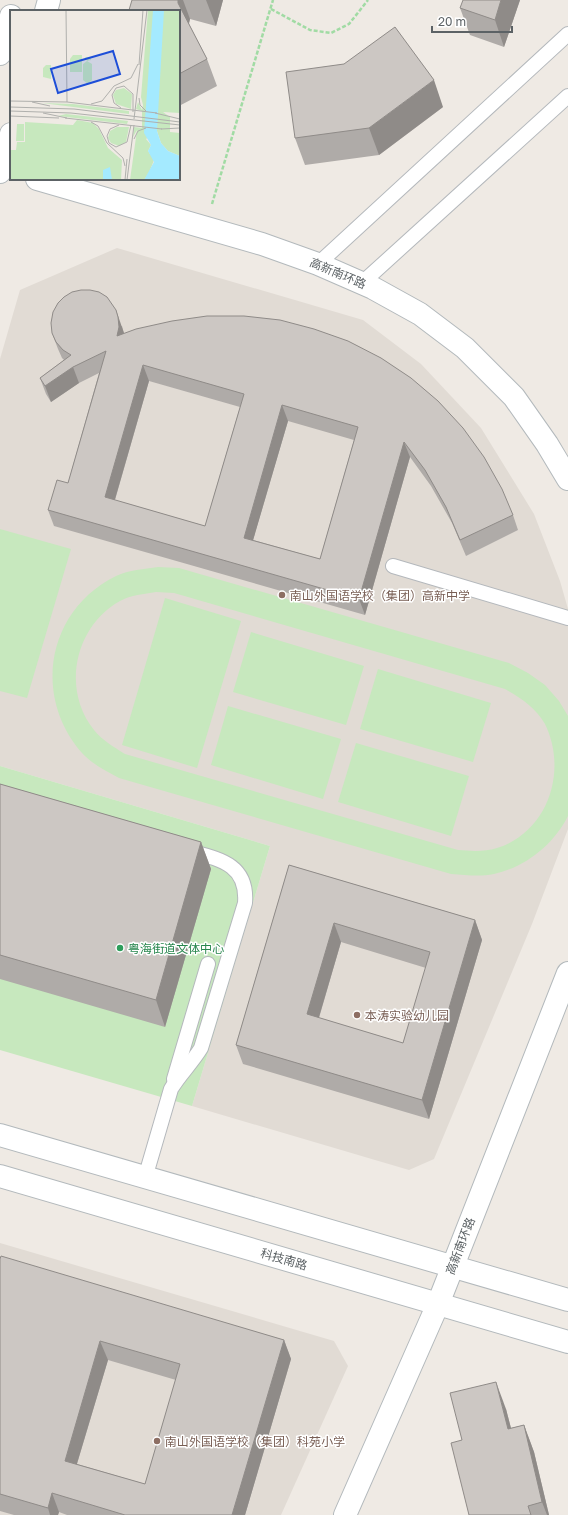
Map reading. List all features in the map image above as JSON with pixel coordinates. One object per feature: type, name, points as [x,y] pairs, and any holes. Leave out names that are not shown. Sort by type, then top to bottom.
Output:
[{"type":"street","points":[[12,10],[16,0]]},
{"type":"street","points":[[46,10],[49,0]]},
{"type":"street","points":[[0,54],[10,19]]},
{"type":"street","points":[[3,170],[10,138]]},
{"type":"street","name":"高新南环路","points":[[40,180],[262,244],[362,282],[420,314],[465,348],[514,397],[547,444],[568,479]]},
{"type":"street","name":"高新南环路","points":[[344,1515],[438,1304],[568,973]]},
{"type":"street","points":[[0,1135],[568,1300]]},
{"type":"street","name":"科技南路","points":[[0,1176],[568,1342]]},
{"type":"lane","points":[[318,264],[568,34]]},
{"type":"lane","points":[[362,282],[568,96]]},
{"type":"lane","points":[[393,566],[568,618]]},
{"type":"lane","points":[[171,1089],[201,1048],[246,892],[240,875],[234,868],[225,862],[179,848]]},
{"type":"lane","points":[[145,1178],[208,964]]},
{"type":"path","points":[[205,227],[274,0]]},
{"type":"path","points":[[271,9],[310,30],[331,33],[349,24],[368,0]]},
{"type":"shaded area","name":"南山外国语学校（集团）高新中学","points":[[117,248],[363,320],[421,364],[481,428],[534,514],[560,581],[568,609],[568,829],[532,924],[434,1159],[409,1170],[192,1106],[270,846],[0,766],[0,359],[20,290]]},
{"type":"shaded area","name":"南山外国语学校（集团）科苑小学","points":[[0,1243],[334,1341],[348,1366],[281,1515],[0,1515]]},
{"type":"green space","points":[[0,529],[71,549],[27,698],[0,691]]},
{"type":"green space","points":[[158,567],[179,568],[509,663],[528,673],[545,685],[559,701],[568,716],[568,816],[562,826],[547,845],[538,853],[506,871],[489,875],[473,876],[451,874],[119,778],[99,767],[82,753],[66,730],[57,706],[53,681],[54,656],[62,632],[75,610],[93,591],[121,574]],"holes":[[[156,592],[174,593],[511,692],[528,704],[537,713],[545,724],[552,742],[554,761],[553,780],[549,798],[541,814],[529,828],[515,840],[497,848],[482,851],[458,850],[125,754],[97,734],[84,714],[78,696],[76,678],[78,660],[83,642],[92,626],[105,612],[120,601],[133,596]]]},
{"type":"green space","points":[[165,598],[241,621],[197,768],[122,745]]},
{"type":"green space","points":[[251,632],[364,666],[346,725],[233,692]]},
{"type":"green space","points":[[378,669],[491,703],[473,762],[360,729]]},
{"type":"green space","points":[[228,706],[341,739],[323,799],[211,765]]},
{"type":"green space","points":[[356,743],[469,776],[451,836],[338,802]]},
{"type":"green space","name":"粤海街道文体中心","points":[[0,766],[270,846],[192,1106],[0,1050]]},
{"type":"building","points":[[132,0],[178,0],[178,3],[207,59],[180,73],[180,10],[129,10]]},
{"type":"building","points":[[463,0],[501,0],[495,20],[460,8]]},
{"type":"building","points":[[395,27],[434,80],[369,128],[295,138],[286,72],[344,64]]},
{"type":"building","points":[[90,290],[99,292],[107,297],[116,310],[118,317],[119,327],[117,336],[136,329],[172,321],[207,316],[244,316],[280,320],[314,329],[348,341],[381,358],[411,378],[438,401],[463,428],[484,457],[502,489],[513,515],[460,540],[446,507],[425,470],[404,442],[359,599],[48,510],[57,480],[68,483],[106,351],[73,367],[45,386],[40,378],[71,355],[63,350],[56,342],[52,333],[51,323],[53,312],[58,303],[72,292]],"holes":[[[143,365],[244,394],[205,526],[105,497]],[[282,405],[358,427],[320,559],[244,538]]]},
{"type":"building","points":[[0,784],[201,842],[156,1000],[0,955]]},
{"type":"building","points":[[289,865],[475,920],[422,1100],[236,1045]],"holes":[[[334,923],[430,952],[403,1043],[307,1014]]]},
{"type":"building","name":"南山外国语学校（集团）科苑小学","points":[[1,1256],[284,1340],[232,1515],[125,1515],[52,1493],[48,1508],[0,1494]],"holes":[[[100,1341],[180,1364],[145,1484],[65,1461]]]},
{"type":"building","points":[[496,1382],[508,1429],[524,1425],[542,1502],[528,1506],[531,1515],[469,1515],[451,1443],[462,1440],[450,1393]]},
{"type":"place","name":"南山外国语学校（集团）高新中学","points":[[282,595]]},
{"type":"place","name":"粤海街道文体中心","points":[[120,948]]},
{"type":"place","name":"本涛实验幼儿园","points":[[357,1015]]},
{"type":"place","name":"南山外国语学校（集团）科苑小学","points":[[157,1441]]}]
